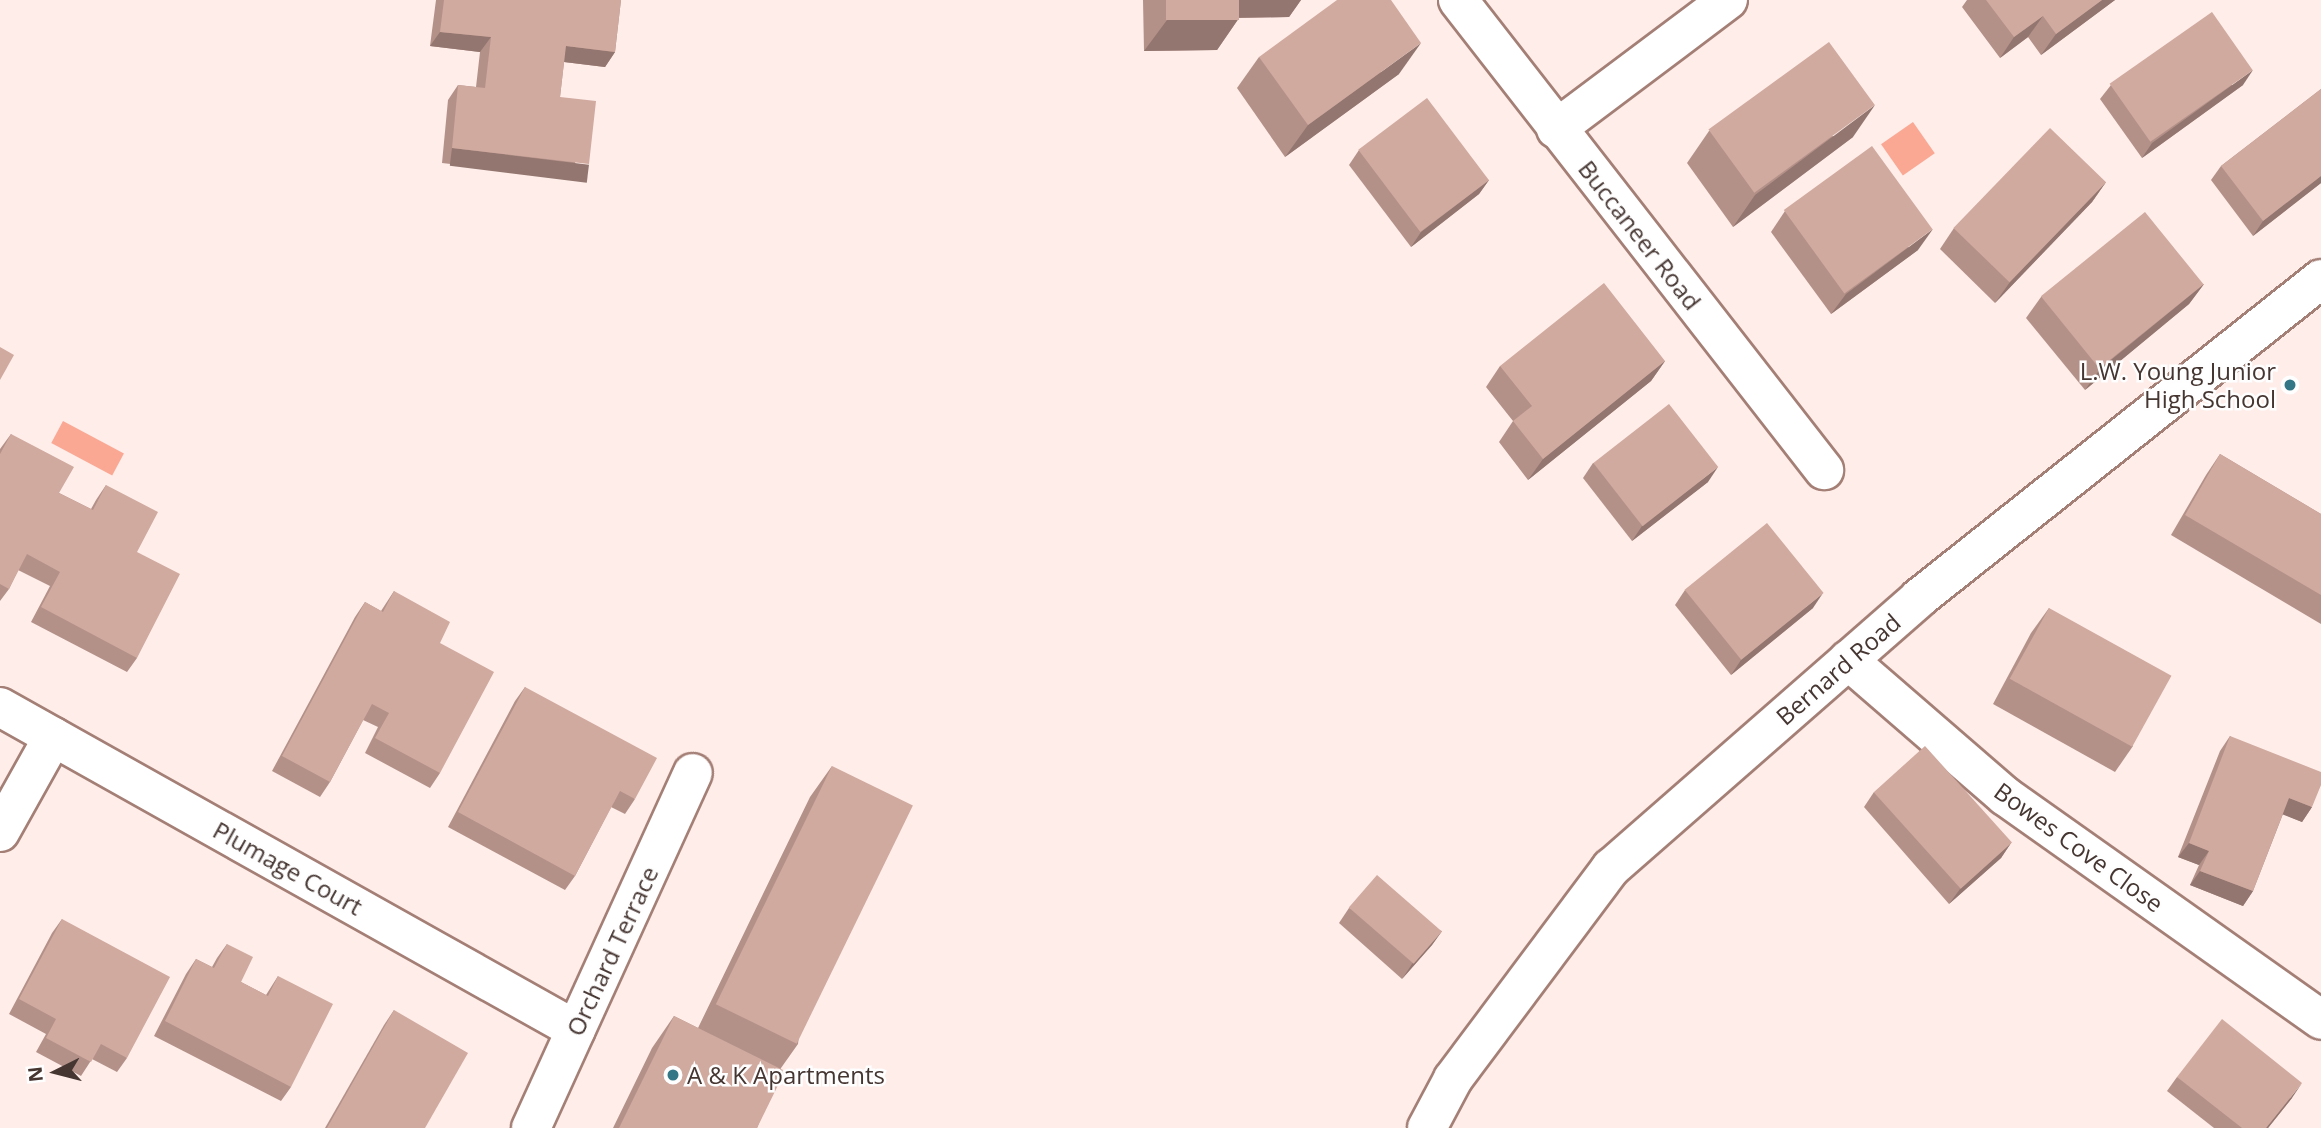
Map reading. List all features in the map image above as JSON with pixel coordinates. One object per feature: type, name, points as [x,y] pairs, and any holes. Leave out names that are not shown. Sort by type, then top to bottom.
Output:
[{"type":"street","name":"Buccaneer Road","points":[[1458,0],[1824,470]]},
{"type":"street","points":[[1556,129],[1728,0]]},
{"type":"street","name":"Bernard Road","points":[[1427,1128],[1453,1079],[1611,868],[1919,598],[2321,279]]},
{"type":"street","name":"Bowes Cove Close","points":[[1848,660],[2005,796],[2321,1020]]},
{"type":"street","name":"Plumage Court","points":[[0,707],[576,1030]]},
{"type":"street","points":[[0,832],[53,737]]},
{"type":"street","name":"Orchard Terrace","points":[[531,1128],[693,773]]},
{"type":"shaded area","points":[[1913,122],[1935,153],[1903,175],[1881,144]]},
{"type":"shaded area","points":[[63,421],[124,453],[112,475],[51,443]]},
{"type":"building","points":[[444,0],[621,0],[615,52],[566,46],[560,97],[596,101],[589,164],[452,148],[458,85],[485,88],[491,37],[440,32]]},
{"type":"building","points":[[1166,0],[1239,0],[1239,20],[1166,20]]},
{"type":"building","points":[[1337,0],[1391,0],[1421,43],[1308,125],[1259,57]]},
{"type":"building","points":[[1986,0],[2102,0],[2056,34],[2043,16],[2014,37]]},
{"type":"building","points":[[2212,12],[2253,70],[2150,142],[2110,84]]},
{"type":"building","points":[[1829,42],[1875,105],[1754,193],[1708,130]]},
{"type":"building","points":[[2321,89],[2321,176],[2263,221],[2221,166]]},
{"type":"building","points":[[1427,98],[1489,180],[1420,232],[1358,150]]},
{"type":"building","points":[[2050,128],[2106,182],[2010,282],[1953,228]]},
{"type":"building","points":[[1872,146],[1933,229],[1844,293],[1784,210]]},
{"type":"building","points":[[2145,212],[2204,284],[2099,369],[2041,296]]},
{"type":"building","points":[[1604,283],[1665,361],[1543,459],[1513,421],[1532,406],[1500,366]]},
{"type":"building","points":[[0,347],[14,355],[0,380]]},
{"type":"building","points":[[1669,404],[1718,467],[1643,526],[1593,463]]},
{"type":"building","points":[[11,434],[74,467],[59,493],[93,510],[106,485],[158,512],[137,552],[180,574],[137,658],[41,607],[60,572],[27,554],[9,589],[0,584],[0,454]]},
{"type":"building","points":[[2220,454],[2321,514],[2321,595],[2185,515]]},
{"type":"building","points":[[1767,523],[1824,593],[1741,660],[1685,590]]},
{"type":"building","points":[[394,591],[450,622],[440,643],[494,672],[440,773],[375,738],[389,713],[372,704],[330,782],[282,756],[365,602],[383,612]]},
{"type":"building","points":[[2049,608],[2171,676],[2132,747],[2010,679]]},
{"type":"building","points":[[525,687],[657,758],[635,799],[620,791],[575,876],[458,812]]},
{"type":"building","points":[[2230,736],[2321,772],[2321,785],[2312,807],[2289,798],[2253,891],[2200,871],[2209,851],[2189,843]]},
{"type":"building","points":[[1925,746],[2012,843],[1961,889],[1874,792]]},
{"type":"building","points":[[832,766],[913,805],[797,1044],[716,1004]]},
{"type":"building","points":[[1377,875],[1442,931],[1414,964],[1349,907]]},
{"type":"building","points":[[62,919],[170,977],[127,1058],[101,1044],[91,1062],[46,1038],[56,1019],[19,999]]},
{"type":"building","points":[[227,944],[253,957],[241,982],[268,996],[278,976],[333,1004],[291,1087],[165,1021],[196,959],[214,968]]},
{"type":"building","points":[[394,1010],[468,1053],[425,1128],[327,1128]]},
{"type":"building","points":[[674,1016],[785,1071],[757,1128],[619,1128]]},
{"type":"building","points":[[2222,1019],[2302,1083],[2266,1128],[2242,1128],[2177,1077]]},
{"type":"place","name":"L.W. Young Junior High School","points":[[2290,385]]},
{"type":"place","name":"A & K Apartments","points":[[673,1075]]}]
